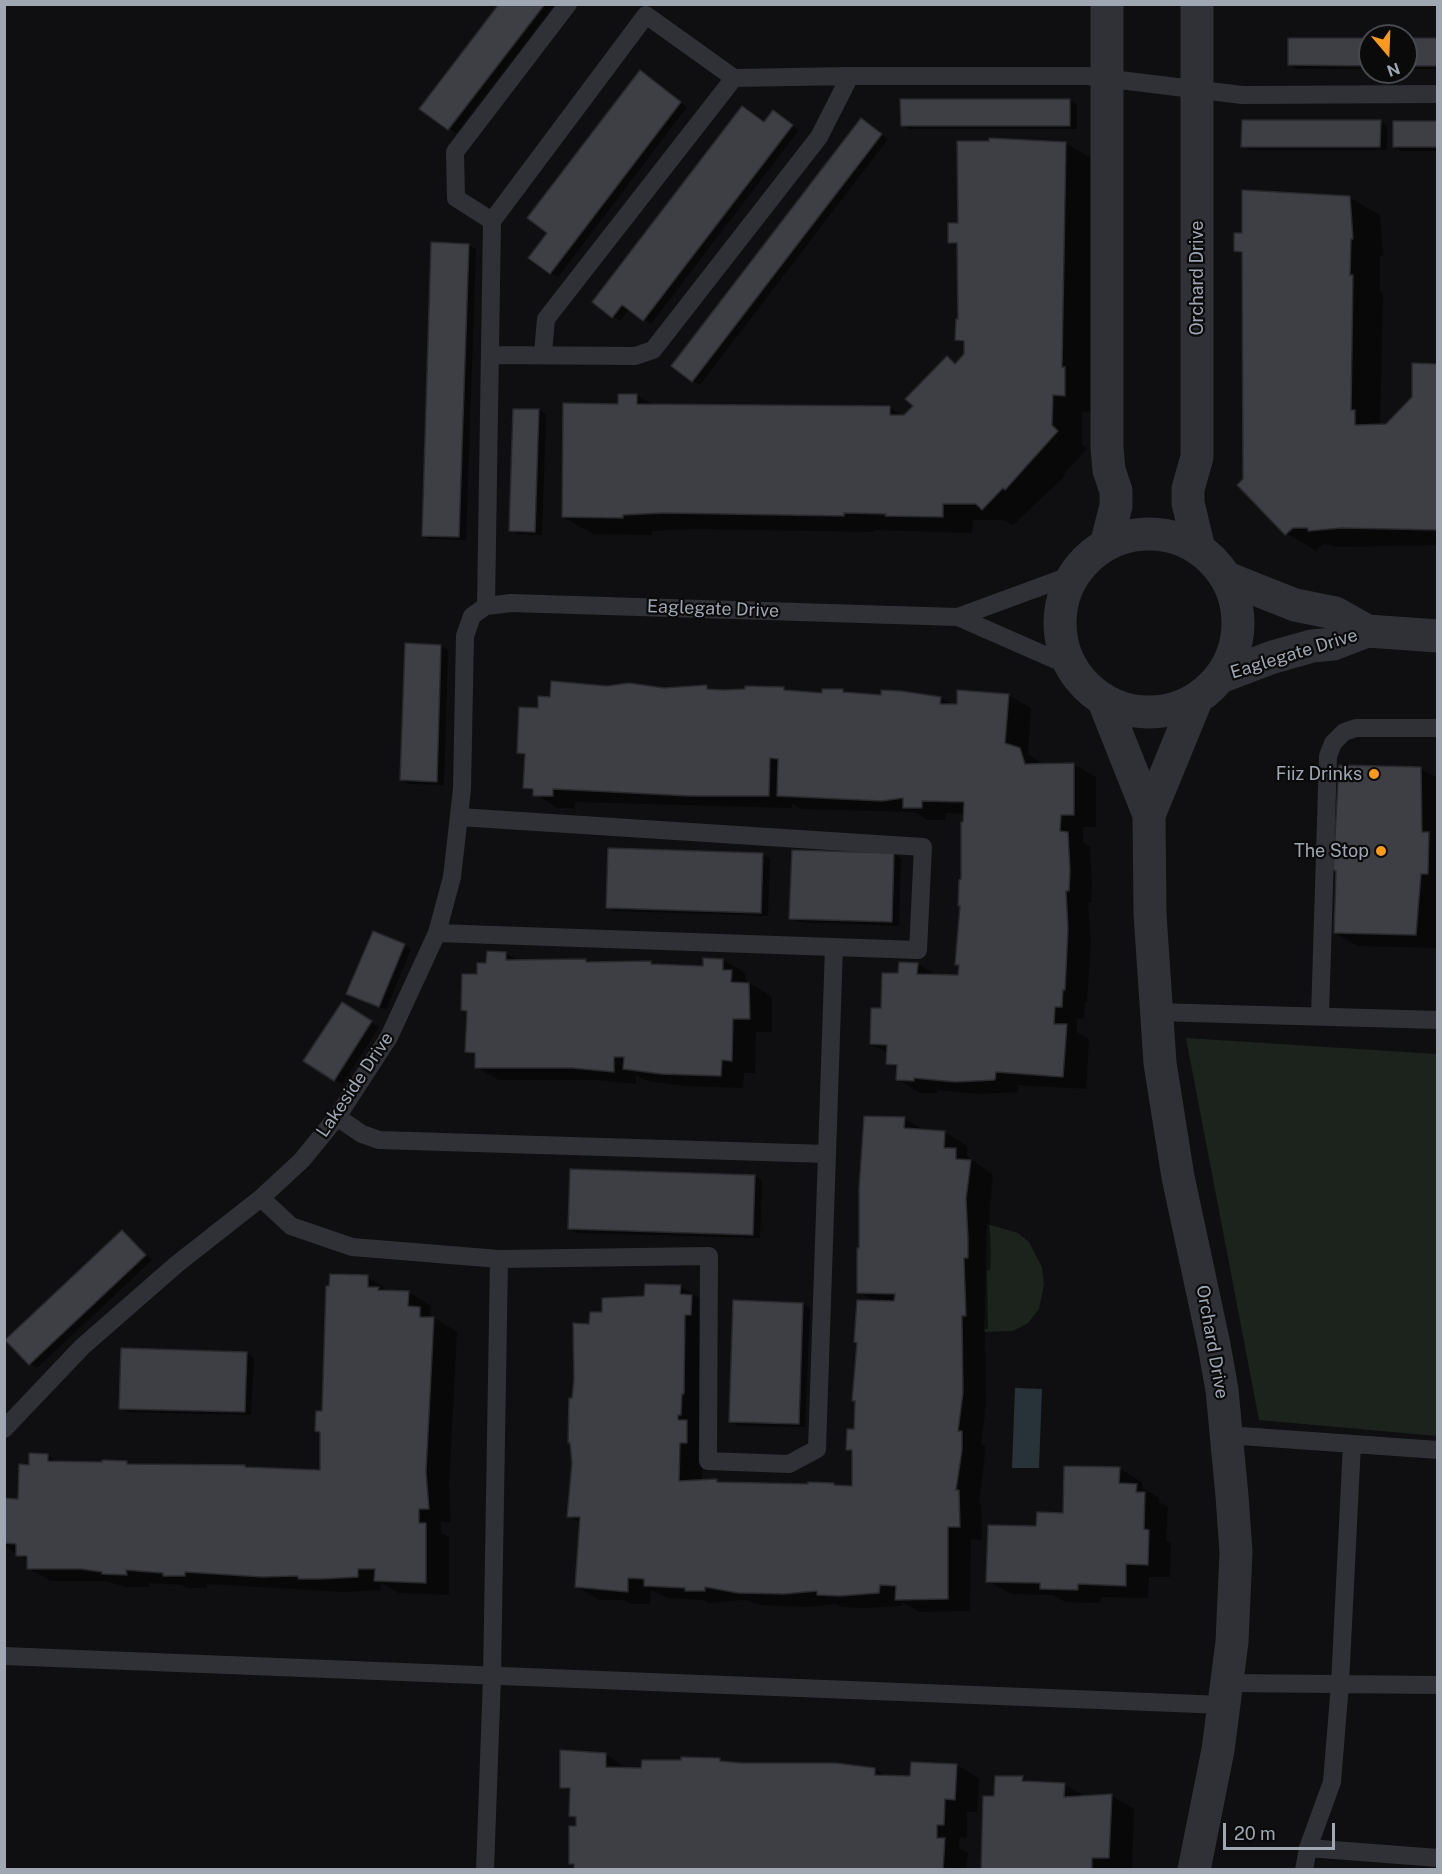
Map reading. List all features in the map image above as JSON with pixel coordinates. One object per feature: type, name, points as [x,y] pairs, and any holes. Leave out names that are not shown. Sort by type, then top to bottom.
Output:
[{"type":"street","points":[[1106,545],[1116,506],[1116,491],[1109,470],[1107,448],[1107,4]]},
{"type":"street","name":"Orchard Drive","points":[[1197,4],[1197,457],[1188,489],[1188,502],[1199,549]]},
{"type":"street","points":[[1153,534],[1177,538],[1199,549],[1227,578],[1235,597],[1238,617],[1237,639],[1231,659],[1209,688],[1170,709],[1140,712],[1103,699],[1091,691],[1072,668],[1064,649],[1060,630],[1066,592],[1075,574],[1089,558],[1106,545],[1129,536],[1153,534]]},
{"type":"street","name":"Eaglegate Drive","points":[[1227,578],[1295,605],[1335,613],[1367,631]]},
{"type":"street","name":"Eaglegate Drive","points":[[1209,688],[1273,657],[1312,646],[1333,644],[1367,631],[1437,636]]},
{"type":"street","name":"Orchard Drive","points":[[1149,815],[1209,688]]},
{"type":"street","name":"Orchard Drive","points":[[1103,699],[1149,815],[1150,914],[1156,1012],[1167,1120],[1212,1335],[1227,1436],[1236,1552],[1234,1621],[1218,1750],[1194,1869]]},
{"type":"lane","points":[[568,4],[455,152],[456,198],[492,221],[651,10],[734,78],[850,76],[1107,78],[1242,95],[1437,94]]},
{"type":"lane","points":[[490,355],[543,353],[635,356],[653,350],[819,137],[850,76]]},
{"type":"lane","points":[[543,353],[546,319],[734,78]]},
{"type":"lane","name":"Lakeside Drive","points":[[4,1429],[82,1347],[177,1264],[261,1198],[302,1160],[337,1117],[389,1037],[414,989],[437,933],[452,877],[459,817],[465,636],[479,611],[490,355],[492,221]]},
{"type":"lane","name":"Eaglegate Drive","points":[[479,611],[511,603],[958,617],[1075,574]]},
{"type":"lane","name":"Eaglegate Drive","points":[[958,617],[1072,668]]},
{"type":"lane","points":[[1320,1016],[1328,763],[1333,743],[1344,732],[1356,728],[1437,728]]},
{"type":"lane","points":[[437,933],[918,950],[922,847],[459,817]]},
{"type":"lane","points":[[261,1198],[291,1226],[352,1247],[499,1259],[709,1256],[708,1461],[789,1464],[817,1449],[834,947]]},
{"type":"lane","points":[[1156,1012],[1437,1020]]},
{"type":"lane","points":[[337,1117],[362,1134],[379,1140],[827,1154]]},
{"type":"lane","points":[[485,1869],[492,1677],[499,1259]]},
{"type":"lane","points":[[1227,1436],[1437,1450]]},
{"type":"lane","points":[[1304,1869],[1308,1848],[1332,1782],[1340,1684],[1352,1444]]},
{"type":"lane","points":[[4,1656],[492,1677],[1226,1694],[1340,1684],[1437,1685]]},
{"type":"lane","points":[[1308,1848],[1437,1858]]},
{"type":"shaded area","points":[[1186,1038],[1437,1054],[1437,1436],[1259,1420]]},
{"type":"shaded area","points":[[987,1224],[1018,1233],[1029,1242],[1042,1267],[1044,1284],[1039,1309],[1028,1323],[1013,1331],[984,1332]]},
{"type":"shaded area","points":[[1015,1388],[1042,1389],[1039,1468],[1012,1468]]},
{"type":"building","points":[[499,4],[545,4],[448,130],[419,109]]},
{"type":"building","points":[[1288,38],[1358,38],[1358,66],[1288,65]]},
{"type":"building","points":[[1418,38],[1438,38],[1438,66],[1418,66]]},
{"type":"building","points":[[640,70],[681,102],[550,274],[528,258],[547,233],[527,218]]},
{"type":"building","points":[[900,99],[1070,99],[1070,126],[901,126]]},
{"type":"building","points":[[742,106],[764,122],[773,110],[793,125],[643,321],[622,305],[612,318],[592,302]]},
{"type":"building","points":[[861,118],[882,134],[692,382],[671,366]]},
{"type":"building","points":[[1242,120],[1381,120],[1380,147],[1241,147]]},
{"type":"building","points":[[1393,121],[1438,121],[1438,147],[1393,147]]},
{"type":"building","points":[[989,138],[1066,142],[1062,367],[1065,367],[1065,396],[1053,395],[1052,425],[1058,431],[1005,490],[1003,488],[982,510],[976,504],[943,504],[943,517],[844,513],[844,516],[663,513],[623,515],[623,518],[562,517],[563,403],[618,404],[618,394],[637,394],[637,404],[890,406],[890,415],[904,415],[913,406],[905,399],[947,356],[955,364],[964,354],[964,341],[955,340],[956,319],[958,319],[957,243],[948,243],[948,223],[958,223],[957,141],[989,141]]},
{"type":"building","points":[[1242,190],[1350,196],[1353,239],[1351,239],[1350,275],[1353,275],[1351,410],[1355,410],[1355,425],[1386,424],[1412,397],[1412,363],[1438,364],[1438,530],[1341,528],[1308,531],[1308,528],[1293,528],[1285,535],[1237,485],[1243,479],[1242,252],[1234,251],[1234,233],[1242,233]]},
{"type":"building","points":[[431,242],[469,244],[459,537],[422,536]]},
{"type":"building","points":[[513,409],[539,409],[535,532],[509,531]]},
{"type":"building","points":[[405,643],[441,645],[437,782],[400,780]]},
{"type":"building","points":[[551,681],[607,686],[629,683],[664,688],[707,685],[707,689],[723,690],[745,689],[745,686],[784,687],[784,690],[822,693],[822,689],[843,689],[843,692],[881,695],[881,690],[901,691],[941,697],[940,704],[957,704],[957,690],[1009,694],[1005,743],[1020,748],[1025,764],[1074,763],[1074,815],[1061,815],[1060,831],[1068,832],[1070,871],[1069,891],[1066,891],[1068,929],[1065,990],[1063,990],[1062,1007],[1055,1007],[1054,1024],[1067,1024],[1063,1077],[996,1072],[995,1080],[955,1082],[914,1078],[914,1081],[896,1080],[897,1065],[886,1064],[887,1045],[870,1044],[871,1008],[881,1008],[882,973],[898,973],[899,962],[918,963],[917,974],[958,975],[959,965],[955,965],[960,906],[958,906],[959,880],[961,879],[961,822],[963,822],[964,802],[922,801],[922,808],[903,808],[903,798],[882,801],[777,796],[778,759],[770,758],[769,796],[690,796],[553,789],[553,796],[533,796],[533,789],[523,788],[525,754],[517,753],[519,707],[538,708],[538,696],[550,697]]},
{"type":"building","name":"The Stop","points":[[1339,765],[1421,767],[1422,832],[1429,832],[1428,874],[1421,874],[1416,935],[1334,933],[1336,871],[1333,870]]},
{"type":"building","points":[[608,848],[763,853],[761,913],[606,908]]},
{"type":"building","points":[[792,850],[894,853],[892,922],[789,919]]},
{"type":"building","points":[[373,931],[405,944],[379,1007],[346,994]]},
{"type":"building","points":[[487,951],[506,952],[506,960],[586,959],[586,962],[651,961],[651,964],[703,966],[703,958],[723,959],[723,970],[732,970],[731,982],[749,983],[750,1019],[733,1019],[732,1061],[722,1060],[721,1076],[661,1074],[623,1069],[624,1057],[614,1057],[614,1072],[572,1068],[475,1068],[475,1053],[465,1052],[467,1011],[461,1010],[462,974],[477,974],[477,963],[486,963]]},
{"type":"building","points":[[342,1002],[372,1021],[334,1081],[303,1061]]},
{"type":"building","points":[[864,1116],[905,1117],[904,1128],[945,1131],[944,1148],[956,1148],[956,1159],[971,1160],[966,1199],[968,1258],[964,1258],[966,1316],[962,1316],[963,1393],[958,1431],[962,1431],[962,1450],[956,1490],[959,1490],[960,1527],[948,1527],[948,1599],[895,1600],[896,1586],[880,1585],[879,1593],[840,1596],[817,1595],[817,1591],[784,1594],[738,1593],[705,1587],[705,1591],[685,1591],[685,1588],[644,1586],[644,1579],[628,1578],[628,1592],[575,1587],[580,1517],[567,1517],[572,1463],[570,1443],[568,1443],[569,1398],[572,1398],[574,1379],[573,1323],[589,1324],[590,1312],[602,1312],[602,1298],[644,1296],[645,1284],[681,1285],[680,1294],[692,1295],[691,1315],[685,1315],[684,1394],[682,1394],[681,1415],[678,1415],[678,1420],[687,1420],[687,1443],[680,1443],[679,1481],[717,1479],[717,1482],[808,1484],[808,1482],[852,1486],[852,1450],[846,1450],[847,1429],[854,1429],[855,1401],[852,1401],[857,1343],[854,1342],[857,1300],[894,1301],[895,1294],[857,1293],[859,1189]]},
{"type":"building","points":[[570,1169],[755,1175],[753,1235],[568,1229]]},
{"type":"building","points":[[122,1230],[146,1255],[29,1365],[5,1340]]},
{"type":"building","points":[[330,1274],[368,1275],[368,1287],[379,1287],[378,1290],[409,1291],[408,1306],[420,1307],[420,1317],[434,1317],[426,1472],[429,1509],[419,1509],[419,1523],[426,1523],[426,1583],[374,1581],[375,1569],[358,1569],[358,1577],[298,1579],[298,1576],[262,1577],[185,1572],[185,1576],[163,1576],[163,1573],[126,1570],[127,1575],[102,1574],[102,1572],[81,1569],[27,1569],[27,1556],[16,1556],[16,1544],[4,1543],[4,1498],[18,1499],[19,1464],[29,1465],[29,1453],[48,1454],[48,1461],[102,1462],[102,1460],[127,1461],[127,1464],[245,1465],[245,1467],[320,1470],[320,1432],[315,1431],[316,1411],[322,1411],[326,1286],[329,1286]]},
{"type":"building","points":[[733,1300],[803,1303],[799,1424],[729,1422]]},
{"type":"building","points":[[121,1348],[247,1352],[245,1412],[119,1409]]},
{"type":"building","points":[[1064,1466],[1120,1467],[1119,1483],[1137,1484],[1136,1492],[1145,1492],[1144,1529],[1149,1530],[1148,1565],[1126,1564],[1126,1586],[1078,1584],[1078,1590],[1040,1589],[1040,1583],[986,1582],[988,1525],[1036,1526],[1037,1512],[1063,1513]]},
{"type":"building","points":[[560,1750],[606,1753],[606,1767],[641,1768],[642,1760],[681,1760],[681,1757],[720,1758],[720,1761],[741,1763],[836,1763],[875,1768],[875,1775],[910,1776],[911,1762],[957,1764],[955,1800],[945,1799],[944,1825],[937,1825],[937,1838],[945,1838],[943,1870],[574,1870],[574,1864],[569,1864],[569,1826],[576,1826],[576,1817],[569,1816],[570,1788],[560,1788]]},
{"type":"building","points":[[995,1776],[1023,1776],[1022,1781],[1065,1783],[1064,1797],[1112,1794],[1109,1858],[1092,1858],[1092,1870],[981,1870],[983,1796],[994,1796]]},
{"type":"place","name":"Fiiz Drinks","points":[[1374,774]]},
{"type":"place","name":"The Stop","points":[[1381,851]]}]
